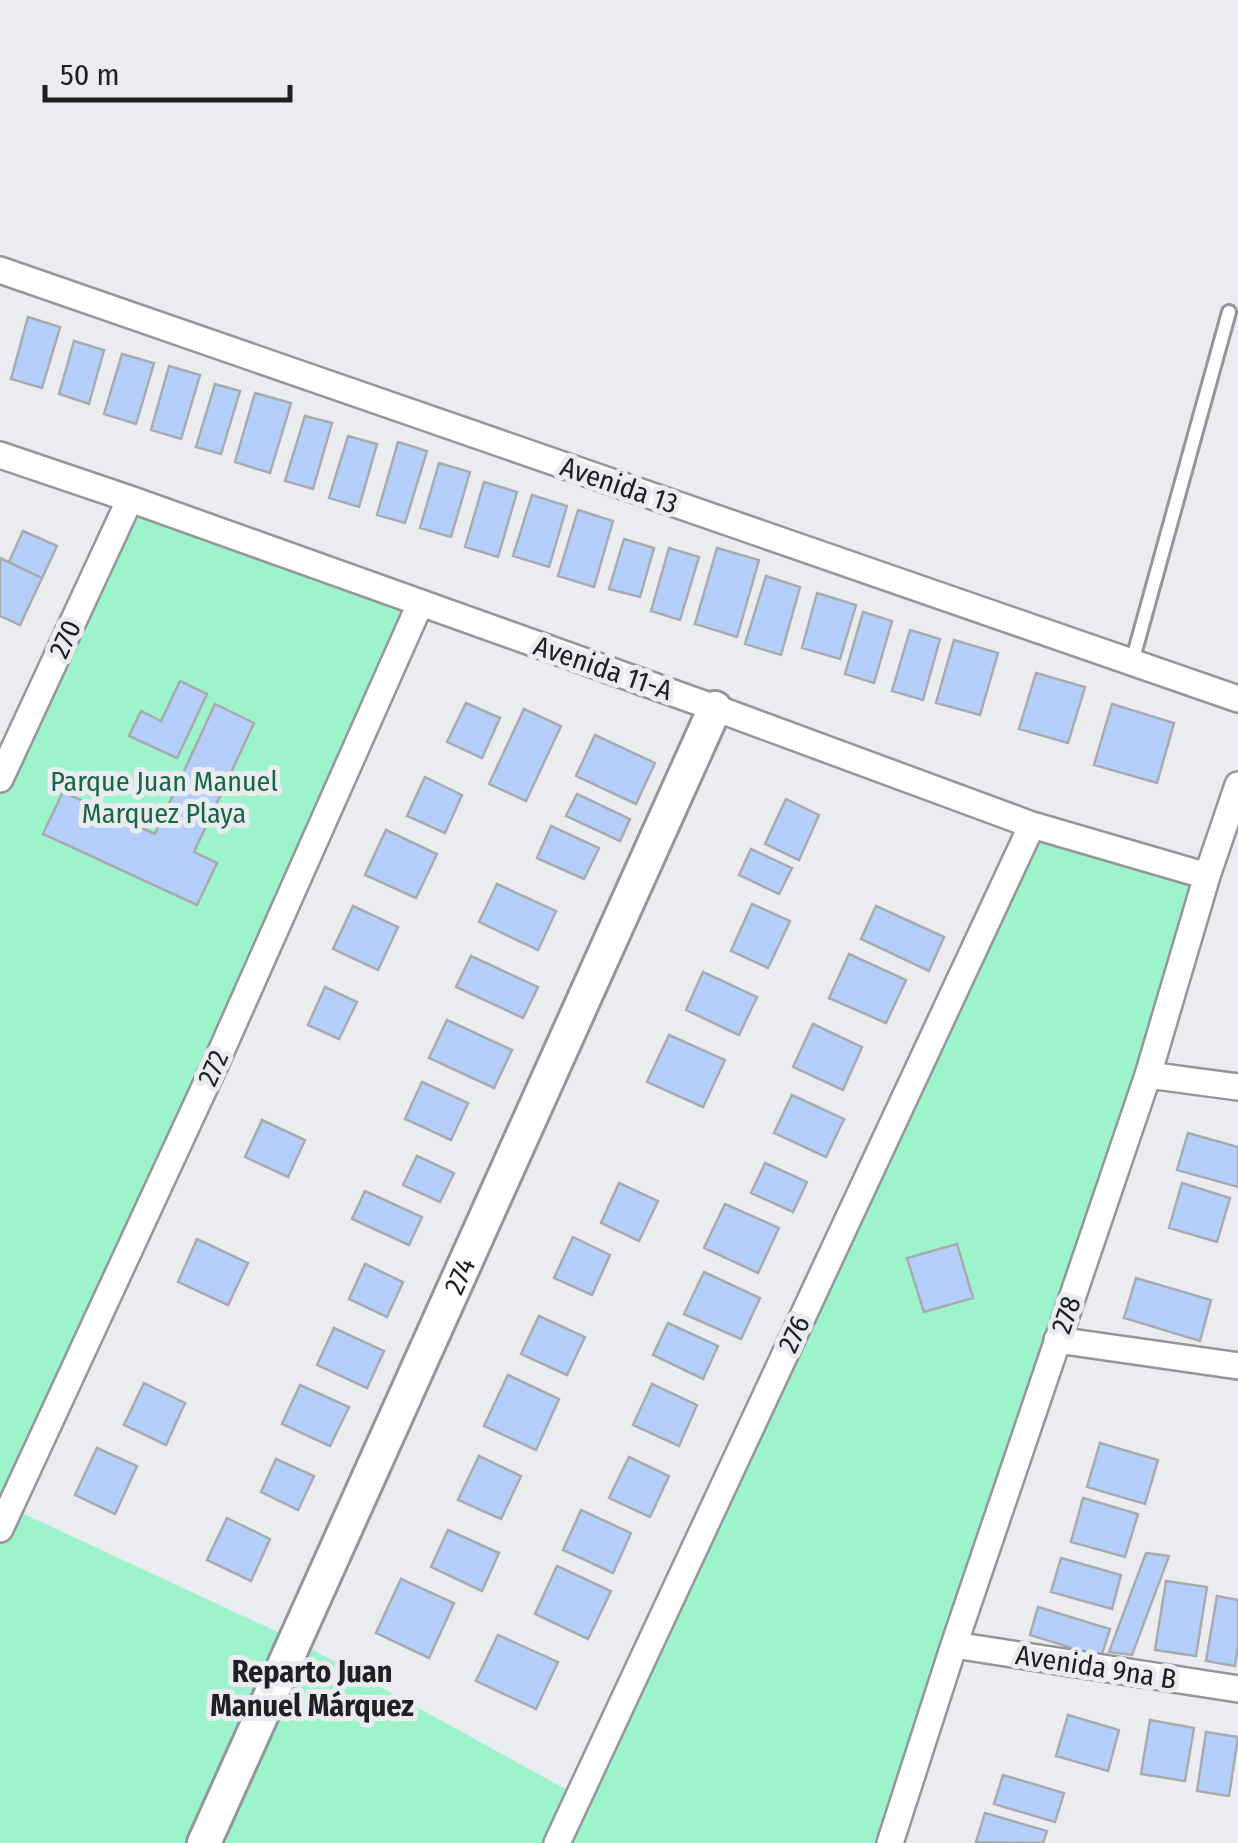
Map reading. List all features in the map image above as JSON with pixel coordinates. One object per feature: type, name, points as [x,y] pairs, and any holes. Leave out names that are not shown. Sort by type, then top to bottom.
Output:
[{"type":"street","name":"Avenida 13","points":[[0,270],[1238,699]]},
{"type":"street","name":"Avenida 11-A","points":[[0,455],[716,708],[1032,825],[1207,876]]},
{"type":"street","name":"270","points":[[0,779],[130,499]]},
{"type":"street","name":"272","points":[[0,1529],[215,1065],[420,604]]},
{"type":"street","name":"274","points":[[204,1843],[716,708]]},
{"type":"street","name":"278","points":[[890,1843],[1148,1074],[1238,785]]},
{"type":"street","name":"276","points":[[556,1843],[1032,825]]},
{"type":"street","points":[[1148,1074],[1238,1087]]},
{"type":"street","points":[[1057,1340],[1238,1366]]},
{"type":"street","name":"Avenida 9na B","points":[[954,1645],[1238,1689]]},
{"type":"lane","points":[[1132,662],[1229,312]]},
{"type":"green space","name":"Parque Juan Manuel Marquez Playa","points":[[130,499],[420,604],[11,1508],[297,1641],[578,1796],[1032,825],[1207,876],[890,1843],[0,1843],[0,779]]},
{"type":"building","points":[[28,317],[60,327],[42,388],[11,379]]},
{"type":"building","points":[[74,341],[104,350],[89,404],[59,394]]},
{"type":"building","points":[[122,354],[154,363],[136,424],[104,414]]},
{"type":"building","points":[[169,366],[200,375],[181,439],[151,430]]},
{"type":"building","points":[[215,384],[240,391],[221,454],[196,447]]},
{"type":"building","points":[[255,393],[291,403],[270,473],[235,462]]},
{"type":"building","points":[[305,416],[332,423],[313,489],[285,481]]},
{"type":"building","points":[[348,436],[377,444],[359,507],[329,498]]},
{"type":"building","points":[[398,442],[427,451],[405,523],[377,515]]},
{"type":"building","points":[[439,463],[470,472],[451,537],[420,528]]},
{"type":"building","points":[[484,482],[517,492],[498,557],[465,547]]},
{"type":"building","points":[[532,495],[567,506],[549,567],[513,556]]},
{"type":"building","points":[[578,510],[613,521],[594,587],[558,576]]},
{"type":"building","points":[[23,531],[57,546],[42,578],[9,562]]},
{"type":"building","points":[[624,539],[654,548],[640,597],[609,589]]},
{"type":"building","points":[[669,548],[699,557],[680,620],[651,611]]},
{"type":"building","points":[[717,548],[759,560],[737,637],[695,624]]},
{"type":"building","points":[[0,558],[42,578],[20,625],[0,616]]},
{"type":"building","points":[[766,576],[800,587],[781,655],[745,644]]},
{"type":"building","points":[[817,593],[856,605],[840,659],[802,648]]},
{"type":"building","points":[[863,612],[892,621],[874,683],[845,674]]},
{"type":"building","points":[[910,630],[940,639],[923,700],[892,691]]},
{"type":"building","points":[[954,640],[998,653],[980,715],[936,703]]},
{"type":"building","points":[[1036,673],[1085,687],[1068,743],[1019,729]]},
{"type":"building","points":[[180,681],[207,694],[177,758],[129,736],[141,711],[161,721]]},
{"type":"building","points":[[466,703],[500,718],[482,758],[447,742]]},
{"type":"building","points":[[215,704],[254,723],[194,852],[217,863],[197,905],[43,834],[63,792],[155,834]]},
{"type":"building","points":[[1112,704],[1174,723],[1157,783],[1094,765]]},
{"type":"building","points":[[524,709],[561,726],[526,801],[489,784]]},
{"type":"building","points":[[595,735],[655,763],[636,804],[576,776]]},
{"type":"building","points":[[425,777],[462,795],[445,833],[407,816]]},
{"type":"building","points":[[577,794],[630,819],[620,841],[566,816]]},
{"type":"building","points":[[786,799],[819,815],[799,860],[765,844]]},
{"type":"building","points":[[551,826],[599,848],[584,879],[537,858]]},
{"type":"building","points":[[386,830],[437,854],[416,898],[365,875]]},
{"type":"building","points":[[751,849],[792,868],[779,894],[739,875]]},
{"type":"building","points":[[497,884],[556,911],[538,950],[479,922]]},
{"type":"building","points":[[752,904],[790,921],[768,968],[731,951]]},
{"type":"building","points":[[353,906],[398,927],[378,970],[333,949]]},
{"type":"building","points":[[876,906],[944,937],[929,971],[861,939]]},
{"type":"building","points":[[849,954],[906,980],[886,1023],[829,998]]},
{"type":"building","points":[[471,956],[538,987],[523,1018],[456,987]]},
{"type":"building","points":[[703,972],[757,997],[739,1035],[686,1010]]},
{"type":"building","points":[[325,987],[357,1002],[339,1039],[308,1025]]},
{"type":"building","points":[[447,1020],[512,1050],[494,1088],[429,1058]]},
{"type":"building","points":[[813,1024],[862,1047],[843,1090],[793,1067]]},
{"type":"building","points":[[669,1035],[725,1060],[703,1107],[647,1082]]},
{"type":"building","points":[[422,1082],[468,1103],[451,1140],[405,1119]]},
{"type":"building","points":[[792,1095],[844,1119],[826,1157],[774,1133]]},
{"type":"building","points":[[262,1120],[305,1140],[288,1177],[245,1157]]},
{"type":"building","points":[[1188,1133],[1238,1147],[1238,1187],[1177,1170]]},
{"type":"building","points":[[417,1156],[454,1173],[440,1202],[403,1185]]},
{"type":"building","points":[[765,1163],[807,1182],[793,1212],[751,1193]]},
{"type":"building","points":[[619,1183],[658,1201],[639,1241],[601,1223]]},
{"type":"building","points":[[1182,1183],[1230,1198],[1217,1242],[1169,1228]]},
{"type":"building","points":[[365,1191],[422,1217],[409,1245],[352,1219]]},
{"type":"building","points":[[725,1204],[779,1228],[758,1273],[704,1248]]},
{"type":"building","points":[[573,1237],[610,1255],[592,1295],[554,1278]]},
{"type":"building","points":[[197,1239],[248,1263],[228,1305],[178,1282]]},
{"type":"building","points":[[957,1244],[973,1298],[924,1312],[907,1258]]},
{"type":"building","points":[[365,1264],[403,1282],[387,1317],[349,1299]]},
{"type":"building","points":[[704,1272],[760,1298],[741,1339],[684,1314]]},
{"type":"building","points":[[1136,1278],[1211,1300],[1200,1341],[1124,1318]]},
{"type":"building","points":[[539,1316],[585,1337],[567,1375],[521,1354]]},
{"type":"building","points":[[668,1323],[718,1346],[703,1379],[653,1355]]},
{"type":"building","points":[[334,1328],[384,1351],[367,1388],[317,1365]]},
{"type":"building","points":[[508,1375],[559,1399],[536,1450],[484,1426]]},
{"type":"building","points":[[144,1383],[185,1403],[166,1445],[124,1425]]},
{"type":"building","points":[[652,1384],[697,1405],[679,1446],[633,1425]]},
{"type":"building","points":[[300,1385],[349,1407],[330,1446],[282,1424]]},
{"type":"building","points":[[1100,1443],[1158,1460],[1145,1504],[1087,1487]]},
{"type":"building","points":[[97,1448],[137,1466],[115,1514],[75,1495]]},
{"type":"building","points":[[479,1456],[521,1476],[501,1519],[458,1500]]},
{"type":"building","points":[[629,1457],[669,1476],[650,1517],[609,1498]]},
{"type":"building","points":[[276,1459],[314,1476],[298,1510],[261,1492]]},
{"type":"building","points":[[1083,1498],[1138,1514],[1125,1557],[1071,1542]]},
{"type":"building","points":[[581,1510],[631,1533],[613,1573],[563,1550]]},
{"type":"building","points":[[227,1518],[270,1539],[251,1581],[207,1560]]},
{"type":"building","points":[[448,1530],[499,1553],[482,1591],[431,1567]]},
{"type":"building","points":[[1146,1553],[1169,1556],[1132,1655],[1109,1652]]},
{"type":"building","points":[[1061,1558],[1121,1575],[1112,1609],[1051,1592]]},
{"type":"building","points":[[557,1566],[611,1591],[588,1639],[535,1614]]},
{"type":"building","points":[[401,1579],[454,1603],[429,1658],[376,1633]]},
{"type":"building","points":[[1166,1581],[1207,1587],[1196,1656],[1155,1650]]},
{"type":"building","points":[[1217,1596],[1238,1600],[1235,1666],[1206,1661]]},
{"type":"building","points":[[1038,1607],[1110,1629],[1101,1657],[1030,1635]]},
{"type":"building","points":[[498,1635],[558,1662],[536,1709],[476,1681]]},
{"type":"building","points":[[1068,1715],[1119,1730],[1108,1771],[1056,1756]]},
{"type":"building","points":[[1150,1720],[1194,1728],[1185,1781],[1141,1774]]},
{"type":"building","points":[[1206,1732],[1238,1737],[1229,1796],[1197,1791]]},
{"type":"building","points":[[1003,1775],[1064,1793],[1055,1822],[994,1804]]},
{"type":"building","points":[[985,1813],[1047,1831],[1043,1843],[976,1842]]},
{"type":"district","name":"Reparto Juan Manuel Márquez","points":[[312,1689]]}]
